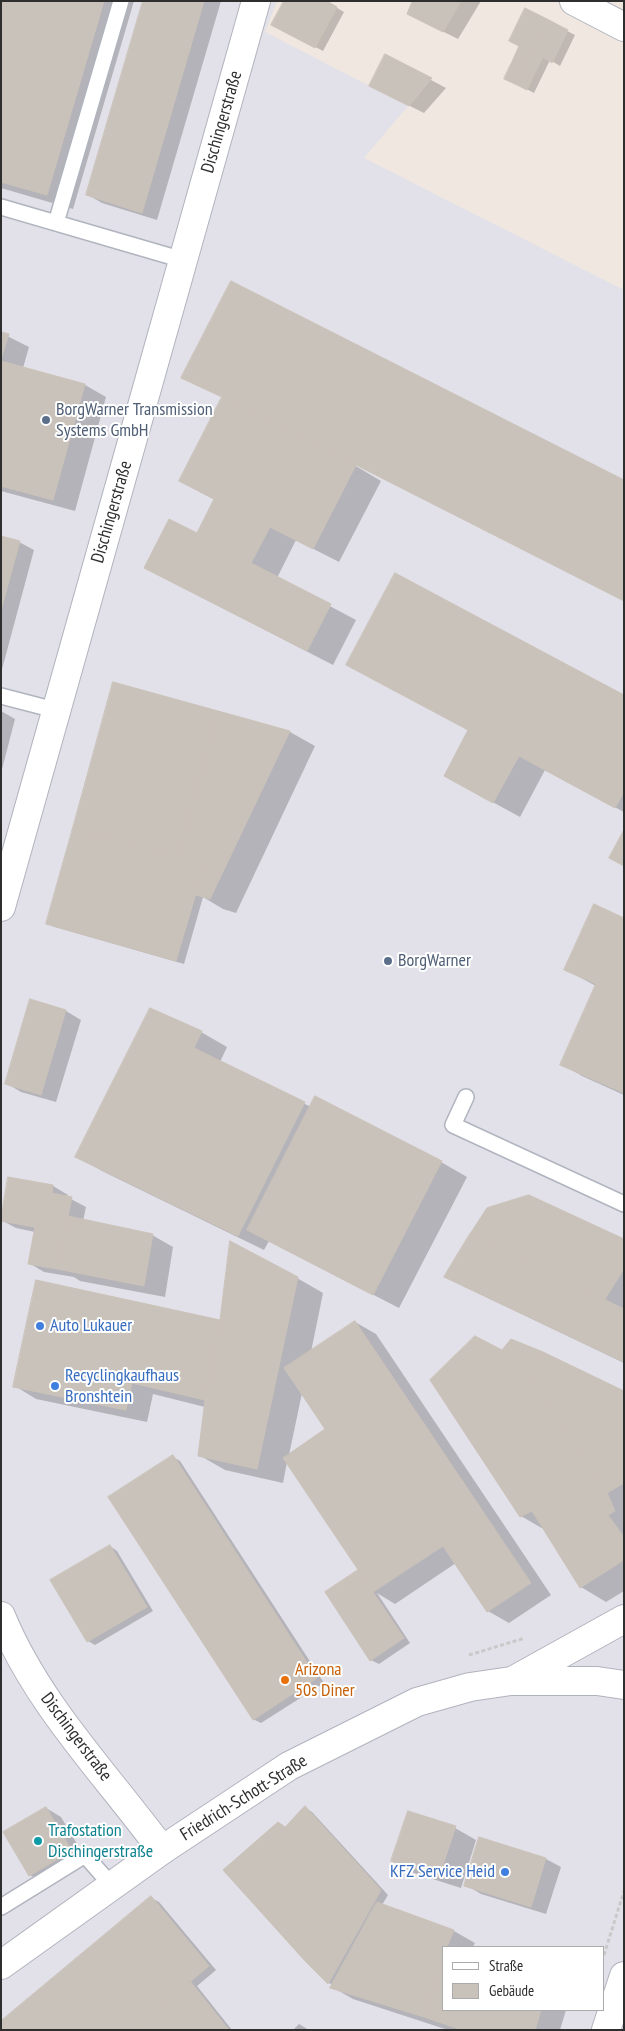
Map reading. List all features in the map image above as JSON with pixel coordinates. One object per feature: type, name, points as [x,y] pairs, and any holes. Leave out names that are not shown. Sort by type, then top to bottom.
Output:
[{"type":"street","name":"Dischingerstraße","points":[[1,907],[256,1]]},
{"type":"street","points":[[574,1],[624,27]]},
{"type":"street","name":"Dischingerstraße","points":[[1,1616],[12,1642],[50,1706],[162,1850]]},
{"type":"street","name":"Friedrich-Schott-Straße","points":[[511,1682],[624,1619]]},
{"type":"street","name":"Friedrich-Schott-Straße","points":[[1,1964],[162,1850],[289,1766],[417,1702],[470,1687],[511,1682],[597,1681],[624,1685]]},
{"type":"street","points":[[606,2030],[624,1976]]},
{"type":"lane","points":[[56,223],[120,1]]},
{"type":"lane","points":[[1,207],[183,260]]},
{"type":"lane","points":[[1,696],[55,710]]},
{"type":"lane","points":[[466,1097],[453,1124],[624,1204]]},
{"type":"lane","points":[[1,1907],[84,1855],[112,1886]]},
{"type":"path","points":[[605,1951],[624,1891]]},
{"type":"shaded area","points":[[1,1],[277,1],[265,32],[408,106],[364,158],[624,290],[624,2030],[1,2030]]},
{"type":"building","points":[[1,1],[104,1],[47,195],[1,182]]},
{"type":"building","points":[[143,1],[204,1],[142,213],[86,195]]},
{"type":"building","points":[[284,1],[327,1],[337,7],[315,48],[271,25]]},
{"type":"building","points":[[410,1],[461,1],[443,32],[407,14],[412,2]]},
{"type":"building","points":[[525,8],[547,19],[521,72],[510,66],[519,46],[509,41]]},
{"type":"building","points":[[547,19],[568,30],[552,63],[543,57],[533,77],[521,72]]},
{"type":"building","points":[[385,54],[432,78],[409,106],[369,86]]},
{"type":"building","points":[[510,66],[521,72],[515,84],[504,79]]},
{"type":"building","points":[[521,72],[533,77],[527,90],[515,84]]},
{"type":"building","points":[[231,281],[624,480],[624,601],[181,378]]},
{"type":"building","points":[[1,332],[9,334],[1,359]]},
{"type":"building","points":[[1,361],[85,384],[53,500],[1,486]]},
{"type":"building","points":[[222,397],[356,465],[313,549],[270,527],[251,563],[331,604],[307,651],[144,568],[169,519],[197,533],[214,499],[179,481]]},
{"type":"building","points":[[1,536],[20,541],[1,610]]},
{"type":"building","points":[[395,573],[624,695],[624,792],[615,808],[519,756],[493,803],[444,776],[468,730],[346,665]]},
{"type":"building","points":[[113,682],[218,711],[178,858],[73,828]]},
{"type":"building","points":[[218,711],[290,731],[210,899],[196,895],[204,866],[178,858]]},
{"type":"building","points":[[73,828],[204,866],[176,961],[46,924]]},
{"type":"building","points":[[624,830],[624,866],[609,858]]},
{"type":"building","points":[[594,904],[624,918],[624,996],[564,970]]},
{"type":"building","points":[[596,984],[624,996],[624,1093],[560,1065]]},
{"type":"building","points":[[30,999],[66,1010],[41,1095],[5,1084]]},
{"type":"building","points":[[150,1008],[202,1031],[194,1048],[305,1102],[238,1236],[75,1157]]},
{"type":"building","points":[[315,1096],[442,1161],[373,1295],[247,1230]]},
{"type":"building","points":[[8,1177],[53,1185],[52,1193],[72,1197],[57,1269],[28,1264],[35,1227],[1,1221]]},
{"type":"building","points":[[529,1195],[624,1239],[624,1269],[605,1299],[470,1234],[487,1208]]},
{"type":"building","points":[[68,1216],[153,1234],[144,1286],[57,1269]]},
{"type":"building","points":[[470,1234],[624,1309],[624,1362],[444,1277]]},
{"type":"building","points":[[230,1241],[298,1277],[257,1469],[198,1456],[205,1400],[220,1320]]},
{"type":"building","points":[[36,1280],[220,1320],[205,1400],[132,1383],[126,1410],[13,1387]]},
{"type":"building","points":[[355,1321],[531,1583],[487,1612],[443,1546],[373,1592],[283,1458],[325,1429],[284,1368]]},
{"type":"building","points":[[475,1336],[502,1350],[511,1339],[543,1352],[524,1368],[607,1493],[615,1511],[608,1515],[624,1537],[624,1560],[580,1588],[532,1511],[520,1517],[430,1380]]},
{"type":"building","points":[[543,1352],[624,1391],[624,1483],[607,1493],[524,1368]]},
{"type":"building","points":[[173,1455],[317,1678],[253,1720],[108,1497]]},
{"type":"building","points":[[110,1545],[147,1607],[87,1642],[50,1580]]},
{"type":"building","points":[[358,1570],[404,1638],[370,1661],[325,1592]]},
{"type":"building","points":[[305,1806],[381,1890],[328,1984],[223,1870],[278,1822],[285,1827]]},
{"type":"building","name":"Trafostation Dischingerstraße","points":[[46,1807],[72,1851],[29,1876],[3,1832]]},
{"type":"building","points":[[408,1811],[456,1826],[439,1877],[391,1861]]},
{"type":"building","name":"KFZ Service Heid","points":[[479,1837],[546,1858],[531,1907],[464,1886]]},
{"type":"building","points":[[151,1896],[209,1966],[132,2030],[1,2030],[1,2021]]},
{"type":"building","points":[[377,1902],[454,1930],[447,1946],[442,1946],[442,1963],[424,2017],[330,1988]]},
{"type":"building","points":[[442,1963],[442,2011],[541,2011],[535,2030],[462,2030],[424,2017]]},
{"type":"building","points":[[190,1981],[229,2030],[132,2030]]},
{"type":"place","name":"BorgWarner Transmission Systems GmbH","points":[[46,420]]},
{"type":"place","name":"BorgWarner","points":[[388,961]]},
{"type":"place","name":"Auto Lukauer","points":[[40,1326]]},
{"type":"place","name":"Recyclingkaufhaus Bronshtein","points":[[55,1386]]},
{"type":"place","name":"Arizona 50s Diner","points":[[285,1680]]},
{"type":"place","name":"Trafostation Dischingerstraße","points":[[38,1841]]},
{"type":"place","name":"KFZ Service Heid","points":[[505,1872]]}]
